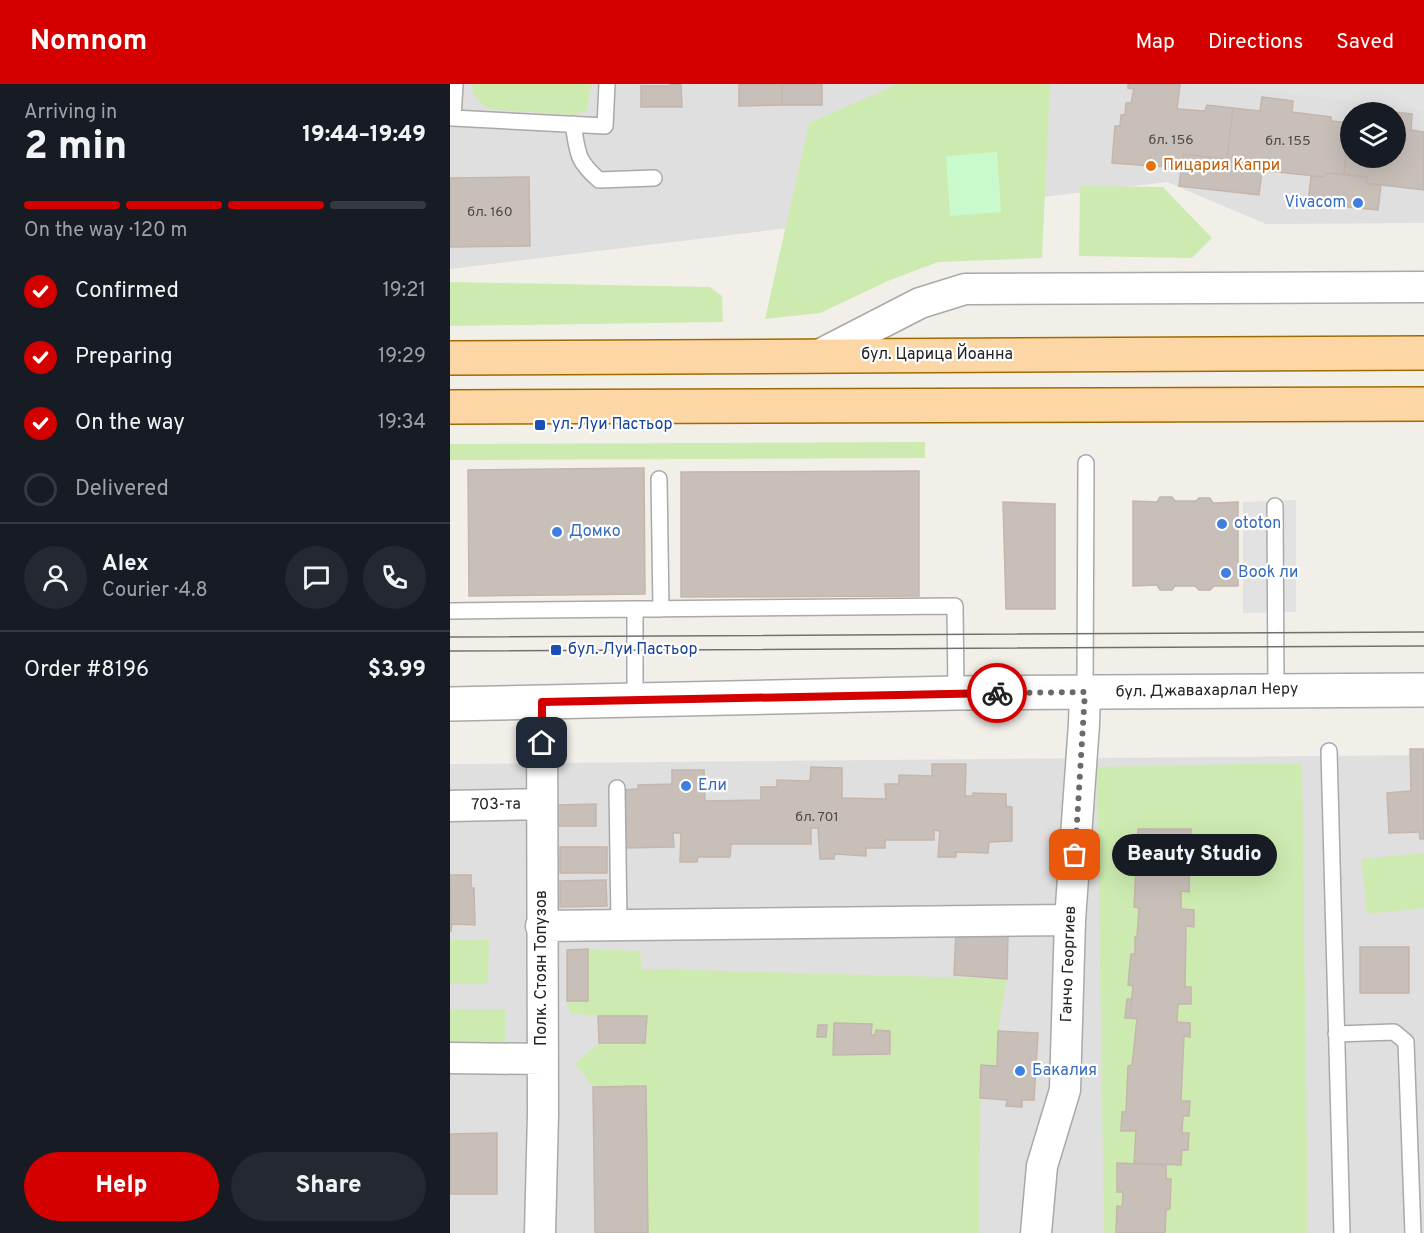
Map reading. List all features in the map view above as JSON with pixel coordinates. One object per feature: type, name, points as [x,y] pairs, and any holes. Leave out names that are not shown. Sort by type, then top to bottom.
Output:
[{"type":"main road","name":"бул. Царица Йоанна","points":[[450,358],[1424,352]]},
{"type":"main road","points":[[450,407],[1424,404]]},
{"type":"street","points":[[817,356],[920,303],[965,289],[1424,287]]},
{"type":"street","name":"бул. Джавахарлал Неру","points":[[450,704],[956,693],[1424,690]]},
{"type":"street","name":"Ганчо Георгиев","points":[[1036,1233],[1042,1166],[1065,1090],[1070,920],[1085,692]]},
{"type":"street","name":"Полк. Стоян Топузов","points":[[540,1233],[543,1059],[542,702]]},
{"type":"street","name":"703-та","points":[[450,806],[542,804]]},
{"type":"street","points":[[541,926],[1070,920]]},
{"type":"street","points":[[450,1058],[543,1059]]},
{"type":"lane","points":[[455,84],[453,118],[605,126],[607,84]]},
{"type":"lane","points":[[573,124],[577,152],[584,167],[599,180],[654,178]]},
{"type":"lane","points":[[1085,692],[1086,463]]},
{"type":"lane","points":[[659,479],[661,609]]},
{"type":"lane","points":[[1275,506],[1276,690]]},
{"type":"lane","points":[[452,609],[955,606],[956,693]]},
{"type":"lane","points":[[635,609],[635,700]]},
{"type":"lane","points":[[1329,751],[1342,1233]]},
{"type":"lane","points":[[617,788],[619,924]]},
{"type":"lane","points":[[1336,1034],[1394,1032],[1406,1042],[1413,1233]]},
{"type":"shaded area","points":[[450,84],[1424,84],[1424,223],[1266,224],[1167,182],[450,269]]},
{"type":"shaded area","points":[[1229,84],[1424,84],[1424,110],[1406,108],[1406,102],[1359,102],[1229,86]]},
{"type":"shaded area","points":[[1296,500],[1296,612],[1243,613],[1243,502]]},
{"type":"shaded area","points":[[1424,755],[1424,1233],[450,1233],[450,764]]},
{"type":"green space","points":[[472,84],[591,84],[587,111],[573,115],[488,109],[475,95]]},
{"type":"green space","points":[[898,84],[1050,84],[1042,258],[938,262],[888,281],[820,313],[765,319],[809,123]]},
{"type":"green space","points":[[997,152],[1001,212],[950,216],[946,156]]},
{"type":"green space","points":[[1080,186],[1163,187],[1212,238],[1192,258],[1079,256]]},
{"type":"green space","points":[[450,282],[710,287],[722,296],[723,322],[450,326]]},
{"type":"green space","points":[[925,442],[925,458],[450,460],[450,444]]},
{"type":"green space","points":[[1302,763],[1308,1233],[1104,1233],[1097,767]]},
{"type":"green space","points":[[1424,853],[1424,908],[1367,914],[1361,859]]},
{"type":"green space","points":[[450,940],[489,940],[488,984],[450,984]]},
{"type":"green space","points":[[588,949],[640,951],[642,970],[1007,979],[998,1031],[997,1066],[981,1066],[979,1233],[648,1233],[646,1086],[593,1087],[575,1064],[599,1043],[645,1043],[646,1016],[598,1016],[570,1013],[567,1001],[588,1001]]},
{"type":"green space","points":[[450,1009],[505,1009],[505,1043],[450,1043]]},
{"type":"building","points":[[670,84],[681,84],[682,107],[641,107],[641,86],[670,86]]},
{"type":"building","points":[[739,84],[782,84],[782,105],[739,106]]},
{"type":"building","points":[[782,84],[822,84],[822,105],[782,105]]},
{"type":"building","points":[[1128,84],[1180,84],[1177,109],[1205,111],[1207,105],[1233,108],[1227,160],[1183,154],[1181,168],[1112,163],[1115,126],[1120,126],[1121,115],[1125,115],[1126,103],[1131,103],[1134,89],[1128,88]]},
{"type":"building","points":[[1262,97],[1293,101],[1292,112],[1331,117],[1331,121],[1340,122],[1340,168],[1345,168],[1344,174],[1326,173],[1324,177],[1249,169],[1249,162],[1227,160],[1233,108],[1260,111]]},
{"type":"building","points":[[1406,113],[1412,114],[1411,130],[1424,132],[1424,190],[1366,183],[1367,177],[1344,174],[1345,168],[1406,168]]},
{"type":"building","points":[[1183,154],[1249,162],[1249,169],[1262,170],[1259,195],[1179,186]]},
{"type":"building","points":[[1326,173],[1367,177],[1366,183],[1381,185],[1378,210],[1308,203],[1311,176],[1324,177]]},
{"type":"building","points":[[529,177],[530,246],[450,247],[450,178]]},
{"type":"building","name":"Домко","points":[[644,468],[645,594],[469,596],[468,470]]},
{"type":"building","points":[[919,471],[919,596],[681,597],[681,472]]},
{"type":"building","points":[[1160,497],[1172,497],[1175,501],[1210,498],[1213,503],[1238,502],[1238,586],[1214,586],[1210,590],[1199,590],[1195,586],[1175,586],[1172,590],[1160,590],[1157,585],[1133,586],[1133,501],[1157,502]]},
{"type":"building","points":[[1003,502],[1055,504],[1055,609],[1006,609]]},
{"type":"building","points":[[1410,749],[1424,749],[1424,839],[1420,839],[1419,832],[1389,833],[1387,793],[1411,791]]},
{"type":"building","points":[[932,764],[966,764],[965,796],[973,796],[973,793],[1006,794],[1006,806],[1012,807],[1012,841],[989,842],[988,853],[956,852],[956,857],[938,857],[940,831],[934,830],[934,840],[885,840],[885,848],[866,848],[866,856],[835,854],[834,859],[820,859],[818,828],[811,828],[811,844],[731,844],[730,857],[698,857],[697,862],[680,862],[681,833],[673,833],[674,847],[623,848],[622,790],[638,789],[638,785],[672,784],[672,770],[704,770],[705,801],[761,800],[761,787],[777,787],[777,780],[810,781],[811,767],[842,768],[842,798],[886,799],[885,784],[899,784],[899,775],[932,776]]},
{"type":"building","points":[[596,804],[596,826],[558,826],[557,805]]},
{"type":"building","points":[[1138,829],[1191,829],[1189,892],[1181,891],[1181,909],[1194,910],[1194,927],[1186,926],[1185,987],[1191,987],[1191,1004],[1178,1004],[1177,1022],[1190,1023],[1190,1037],[1184,1036],[1181,1101],[1190,1101],[1189,1116],[1183,1116],[1182,1133],[1189,1133],[1188,1150],[1182,1150],[1181,1165],[1134,1163],[1136,1131],[1121,1131],[1122,1112],[1126,1112],[1128,1066],[1132,1065],[1137,1019],[1130,1018],[1133,986],[1128,985],[1131,954],[1135,954],[1139,908],[1134,907]]},
{"type":"building","points":[[560,847],[607,847],[607,873],[560,873]]},
{"type":"building","points":[[450,875],[471,875],[471,888],[474,888],[475,925],[452,924],[451,932]]},
{"type":"building","points":[[606,880],[607,906],[560,907],[560,881]]},
{"type":"building","points":[[956,931],[1008,932],[1007,979],[954,975]]},
{"type":"building","points":[[1360,947],[1409,947],[1409,993],[1360,993]]},
{"type":"building","points":[[588,949],[588,1001],[567,1001],[567,950]]},
{"type":"building","points":[[1127,999],[1132,999],[1130,1018],[1125,1018]]},
{"type":"building","points":[[598,1016],[647,1016],[645,1043],[599,1043]]},
{"type":"building","points":[[834,1023],[872,1024],[871,1035],[875,1035],[876,1030],[890,1031],[890,1054],[833,1055]]},
{"type":"building","points":[[818,1025],[827,1025],[826,1037],[817,1037]]},
{"type":"building","points":[[998,1031],[1038,1033],[1034,1100],[1022,1100],[1022,1107],[1006,1106],[1007,1100],[980,1098],[981,1065],[997,1066]]},
{"type":"building","points":[[646,1086],[648,1233],[595,1233],[593,1087]]},
{"type":"building","points":[[497,1133],[497,1194],[450,1194],[450,1134]]},
{"type":"building","points":[[1117,1163],[1166,1165],[1166,1179],[1171,1179],[1170,1209],[1166,1210],[1165,1233],[1116,1233],[1117,1206],[1122,1207],[1123,1192],[1117,1192]]},
{"type":"tram line","points":[[450,637],[1424,632]]},
{"type":"tram line","points":[[450,651],[1424,646]]},
{"type":"way so far","points":[[997,693],[1085,692],[1075,855]]},
{"type":"place","name":"Пицария Капри","points":[[1151,166]]},
{"type":"place","name":"Vivacom","points":[[1358,203]]},
{"type":"place","name":"ул. Луи Пастьор","points":[[540,425]]},
{"type":"place","name":"ototon","points":[[1222,524]]},
{"type":"place","name":"Домко","points":[[557,532]]},
{"type":"place","name":"Book ли","points":[[1226,573]]},
{"type":"place","name":"бул. Луи Пастьор","points":[[556,650]]},
{"type":"place","name":"Ели","points":[[686,786]]},
{"type":"place","name":"Beauty Studio","points":[[1075,855]]},
{"type":"place","name":"Бакалия","points":[[1020,1071]]},
{"type":"route","points":[[542,743],[542,702],[997,693]]}]
